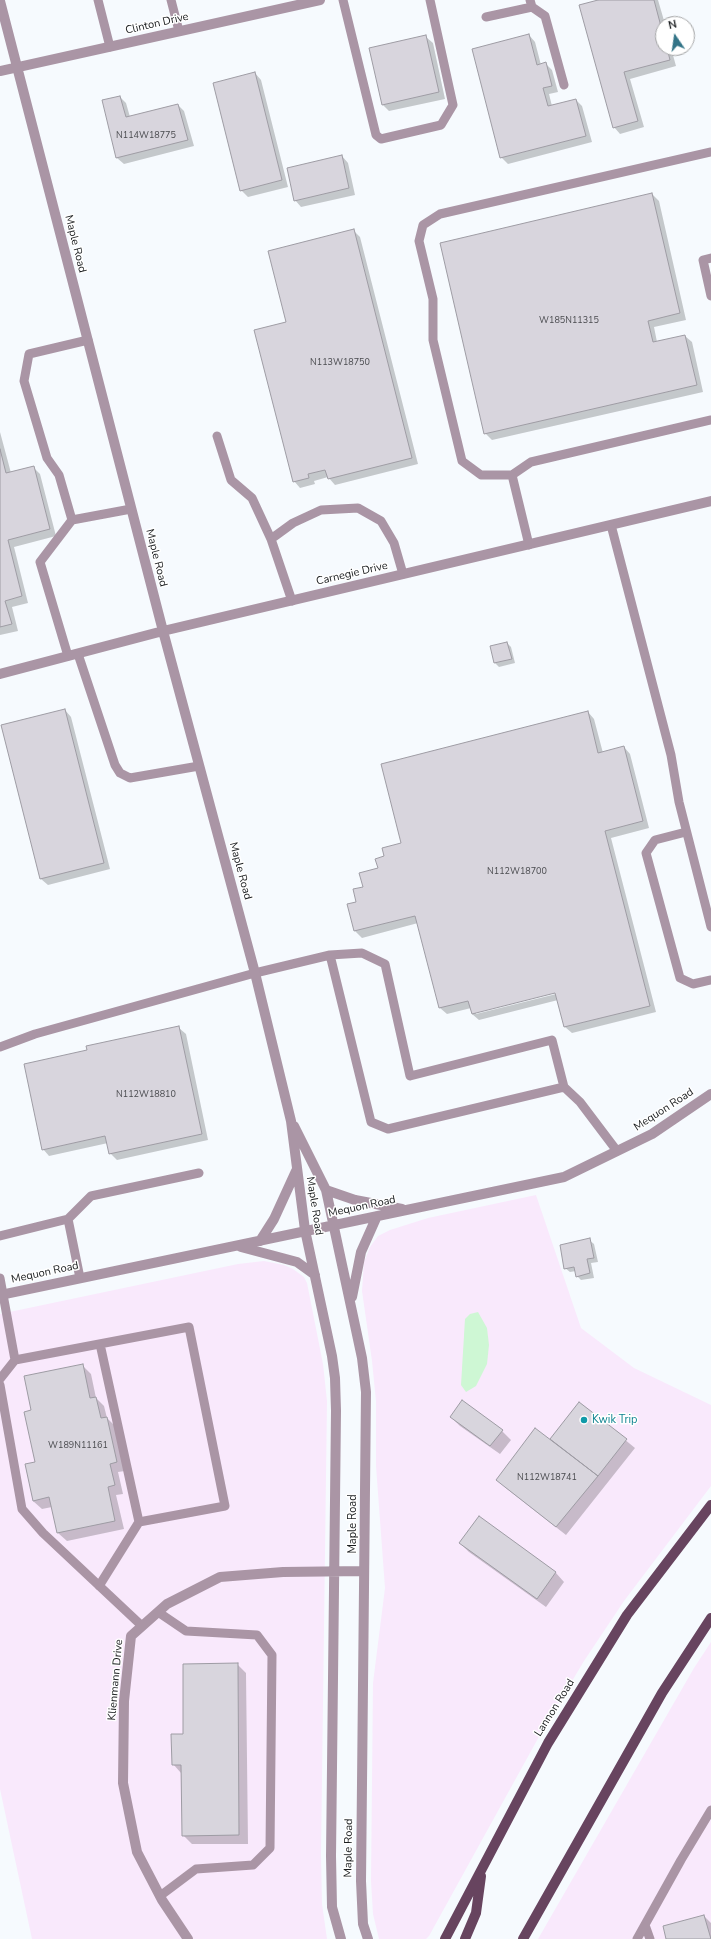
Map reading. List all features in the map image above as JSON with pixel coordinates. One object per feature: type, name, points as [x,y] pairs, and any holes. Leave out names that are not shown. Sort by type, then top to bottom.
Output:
[{"type":"main road","name":"Lannon Road","points":[[447,1936],[548,1743],[627,1615],[711,1505]]},
{"type":"main road","points":[[523,1939],[662,1693],[711,1618]]},
{"type":"main road","points":[[465,1939],[476,1913],[482,1868]]},
{"type":"main road","points":[[439,1939],[447,1936]]},
{"type":"street","name":"Clinton Drive","points":[[0,71],[320,0]]},
{"type":"street","name":"Maple Road","points":[[0,1],[163,632],[255,973],[291,1121],[296,1171],[306,1230],[332,1356],[334,1378],[336,1411],[331,1890],[332,1907],[342,1939]]},
{"type":"street","name":"Carnegie Drive","points":[[0,674],[163,632],[711,501]]},
{"type":"street","name":"Mequon Road","points":[[2,1294],[237,1246],[306,1230],[334,1226],[564,1176],[652,1134],[711,1094]]},
{"type":"street","name":"Maple Road","points":[[291,1121],[326,1190],[362,1358],[366,1392],[361,1882],[363,1924],[368,1939]]},
{"type":"street","points":[[260,1241],[274,1219],[296,1171]]},
{"type":"street","points":[[326,1190],[355,1200],[408,1210]]},
{"type":"street","points":[[351,1303],[361,1252],[377,1216]]},
{"type":"street","points":[[237,1246],[297,1262],[315,1275]]},
{"type":"street","name":"Klienmann Drive","points":[[188,1939],[160,1896],[137,1852],[122,1783],[124,1701],[131,1636],[167,1604],[220,1577],[282,1572],[364,1571]]},
{"type":"lane","points":[[98,0],[110,47]]},
{"type":"lane","points":[[171,0],[179,31]]},
{"type":"lane","points":[[343,0],[376,135],[381,139],[441,125],[453,105],[430,0]]},
{"type":"lane","points":[[486,17],[531,4],[545,16],[564,85]]},
{"type":"lane","points":[[711,152],[440,214],[423,225],[419,241],[433,299],[433,340],[462,461],[481,475],[512,475],[531,462],[711,420]]},
{"type":"lane","points":[[711,258],[703,260],[711,296]]},
{"type":"lane","points":[[72,520],[59,475],[47,458],[24,381],[29,354],[88,340]]},
{"type":"lane","points":[[217,436],[231,480],[252,498],[271,539],[292,601]]},
{"type":"lane","points":[[512,475],[529,545]]},
{"type":"lane","points":[[271,539],[293,523],[321,510],[358,508],[381,520],[394,543],[403,574]]},
{"type":"lane","points":[[131,509],[72,520],[40,562],[73,655],[115,765],[120,773],[130,778],[199,766]]},
{"type":"lane","points":[[611,525],[671,754],[679,802],[711,927]]},
{"type":"lane","points":[[686,832],[655,840],[646,853],[680,978],[693,984],[711,980]]},
{"type":"lane","points":[[0,1047],[35,1034],[255,973],[330,954],[362,953],[385,964],[410,1076],[552,1040],[564,1087],[580,1102],[617,1151]]},
{"type":"lane","points":[[330,954],[371,1122],[388,1129],[564,1087]]},
{"type":"lane","points":[[0,1236],[68,1219],[91,1196],[199,1173]]},
{"type":"lane","points":[[68,1219],[80,1278]]},
{"type":"lane","points":[[0,1278],[15,1360]]},
{"type":"lane","points":[[0,1379],[15,1360],[189,1328],[225,1506],[139,1522]]},
{"type":"lane","points":[[99,1586],[139,1522],[100,1344]]},
{"type":"lane","points":[[0,1385],[22,1509],[43,1533],[142,1626]]},
{"type":"lane","points":[[158,1612],[186,1631],[258,1635],[272,1655],[270,1848],[254,1865],[196,1869],[160,1896]]},
{"type":"lane","points":[[637,1939],[711,1810]]},
{"type":"lane","points":[[645,1925],[650,1939]]},
{"type":"shaded area","points":[[536,1195],[581,1328],[634,1368],[711,1405],[711,1486],[624,1601],[584,1661],[541,1733],[429,1936],[426,1939],[379,1939],[373,1914],[371,1881],[373,1683],[385,1588],[376,1466],[376,1401],[362,1291],[364,1262],[370,1247],[378,1236],[390,1230],[428,1218]]},
{"type":"shaded area","points":[[264,1261],[284,1265],[293,1269],[304,1277],[307,1283],[323,1364],[327,1401],[321,1854],[322,1904],[327,1939],[32,1939],[0,1789],[0,1314],[238,1264]]},
{"type":"shaded area","points":[[711,1642],[711,1939],[538,1939],[694,1668]]},
{"type":"green space","points":[[478,1312],[487,1328],[489,1345],[487,1364],[476,1386],[466,1392],[461,1385],[465,1319],[470,1314]]},
{"type":"building","points":[[598,0],[654,0],[658,16],[655,16],[655,56],[669,56],[670,60],[624,72],[638,121],[613,128],[579,5]]},
{"type":"building","points":[[529,34],[537,65],[546,62],[552,86],[543,88],[548,106],[576,99],[586,136],[500,158],[472,49]]},
{"type":"building","points":[[426,35],[439,92],[382,105],[369,48]]},
{"type":"building","points":[[255,72],[282,180],[240,191],[213,83]]},
{"type":"building","points":[[120,96],[126,117],[178,104],[188,140],[116,158],[102,100]]},
{"type":"building","points":[[342,155],[349,188],[294,201],[287,168]]},
{"type":"building","points":[[652,193],[680,313],[648,321],[653,342],[685,335],[697,385],[484,434],[440,243]]},
{"type":"building","points":[[354,229],[412,458],[328,479],[325,470],[308,474],[309,478],[293,482],[254,330],[286,322],[268,251]]},
{"type":"building","points":[[0,449],[6,473],[34,466],[50,529],[8,540],[22,596],[5,601],[12,624],[0,627]]},
{"type":"building","points":[[507,642],[512,659],[494,663],[490,646]]},
{"type":"building","points":[[65,709],[104,863],[40,879],[1,725]]},
{"type":"building","points":[[588,711],[598,753],[624,746],[643,821],[605,831],[650,1006],[564,1027],[555,993],[472,1014],[468,1001],[439,1008],[415,916],[354,931],[347,904],[356,902],[353,889],[363,887],[359,873],[378,868],[375,859],[384,856],[382,848],[401,843],[381,764]]},
{"type":"building","points":[[179,1026],[202,1134],[109,1154],[105,1136],[42,1150],[24,1064],[87,1050],[86,1046]]},
{"type":"building","points":[[590,1238],[594,1258],[587,1259],[590,1273],[576,1277],[574,1267],[564,1269],[560,1245]]},
{"type":"building","points":[[83,1364],[90,1398],[96,1397],[101,1418],[107,1417],[117,1462],[110,1464],[115,1485],[108,1487],[115,1521],[57,1533],[49,1497],[33,1501],[25,1464],[35,1462],[24,1412],[31,1410],[24,1376]]},
{"type":"building","points":[[462,1400],[503,1430],[490,1446],[450,1417]]},
{"type":"building","name":"Kwik Trip","points":[[579,1402],[627,1439],[598,1476],[550,1439]]},
{"type":"building","points":[[535,1428],[598,1476],[556,1527],[496,1480]]},
{"type":"building","points":[[479,1516],[556,1572],[537,1599],[459,1543]]},
{"type":"building","points":[[238,1663],[239,1835],[182,1836],[181,1765],[172,1765],[171,1734],[183,1734],[183,1664]]},
{"type":"building","points":[[704,1915],[711,1939],[666,1939],[663,1926]]},
{"type":"place","name":"Kwik Trip","points":[[584,1420]]}]
